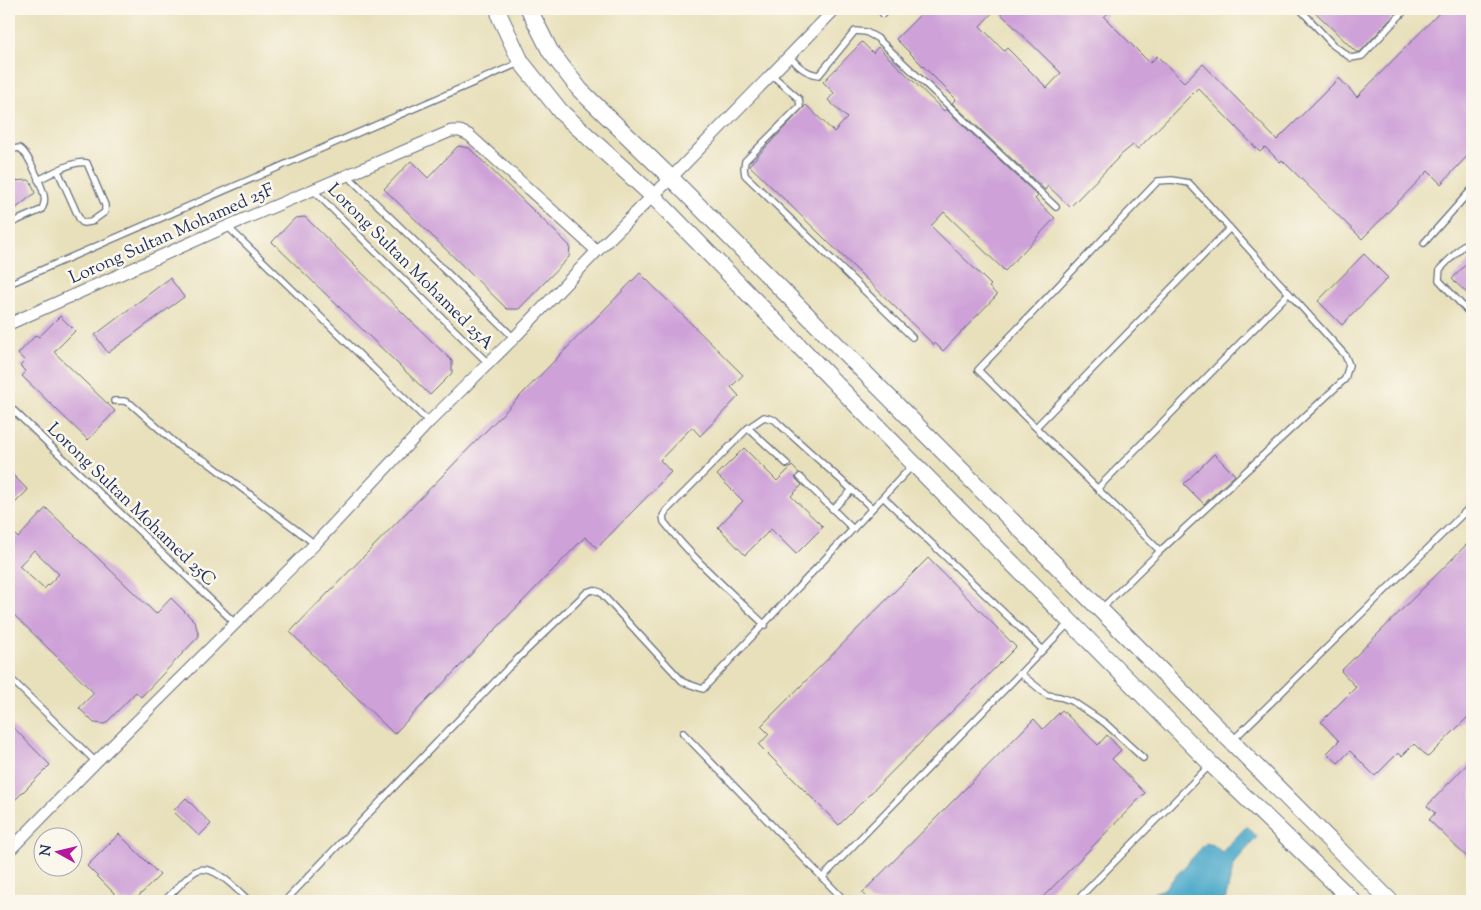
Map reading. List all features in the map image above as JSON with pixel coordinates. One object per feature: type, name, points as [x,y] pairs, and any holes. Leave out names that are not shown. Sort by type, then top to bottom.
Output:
[{"type":"street","points":[[498,9],[521,62],[561,112],[653,196],[1070,622],[1211,764],[1353,901]]},
{"type":"street","points":[[529,9],[550,51],[580,90],[671,178],[1390,901]]},
{"type":"street","points":[[9,851],[315,544],[429,422],[514,338],[835,9]]},
{"type":"street","name":"Lorong Sultan Mohamed 25F","points":[[9,324],[228,226],[314,191],[451,131],[460,131],[469,135],[597,251]]},
{"type":"lane","points":[[883,14],[888,9]]},
{"type":"lane","points":[[1300,9],[1333,45],[1351,58],[1362,56],[1406,9]]},
{"type":"lane","points":[[789,56],[802,70],[819,76],[855,31],[866,32],[877,38],[1056,207]]},
{"type":"lane","points":[[9,284],[521,62]]},
{"type":"lane","points":[[772,75],[799,99],[800,106],[745,161],[745,175],[912,336]]},
{"type":"lane","points":[[9,150],[19,148],[23,150],[44,196],[41,210],[9,224]]},
{"type":"lane","points":[[38,180],[58,171],[78,162],[87,162],[106,205],[105,212],[91,222],[83,223],[58,171]]},
{"type":"lane","points":[[348,176],[514,338]]},
{"type":"lane","points":[[1100,611],[1160,551],[1345,379],[1348,365],[1345,355],[1189,183],[1172,180],[1158,181],[978,370],[1160,551]]},
{"type":"lane","points":[[1424,243],[1472,189]]},
{"type":"lane","name":"Lorong Sultan Mohamed 25A","points":[[314,191],[488,363]]},
{"type":"lane","points":[[228,226],[429,422]]},
{"type":"lane","points":[[1036,427],[1230,228]]},
{"type":"lane","points":[[1472,237],[1440,269],[1439,280],[1472,316]]},
{"type":"lane","points":[[1098,488],[1289,293]]},
{"type":"lane","points":[[114,401],[124,401],[131,404],[182,449],[206,461],[315,544]]},
{"type":"lane","name":"Lorong Sultan Mohamed 25C","points":[[9,406],[235,623]]},
{"type":"lane","points":[[765,624],[684,547],[663,519],[666,511],[748,428],[762,418],[774,420],[872,508]]},
{"type":"lane","points":[[748,428],[787,464]]},
{"type":"lane","points":[[285,901],[508,668],[587,592],[593,590],[600,592],[683,682],[703,689],[914,464]]},
{"type":"lane","points":[[800,477],[853,529]]},
{"type":"lane","points":[[833,509],[852,490]]},
{"type":"lane","points":[[883,497],[1043,650]]},
{"type":"lane","points":[[1231,742],[1472,505]]},
{"type":"lane","points":[[822,878],[1070,622]]},
{"type":"lane","points":[[1021,674],[1047,695],[1072,701],[1105,723],[1143,758]]},
{"type":"lane","points":[[9,677],[96,762]]},
{"type":"lane","points":[[683,733],[845,901]]},
{"type":"lane","points":[[1076,901],[1211,764]]},
{"type":"lane","points":[[164,901],[196,871],[204,869],[213,871],[224,878],[249,901]]},
{"type":"water","points":[[1247,826],[1257,837],[1234,863],[1225,901],[1148,901],[1153,893],[1164,889],[1206,843],[1213,845],[1222,852]]},
{"type":"building","points":[[926,9],[996,9],[1112,9],[1104,17],[1150,63],[1157,56],[1184,82],[1203,64],[1277,140],[1339,78],[1357,97],[1443,9],[1449,9],[1453,13],[1457,9],[1472,9],[1472,151],[1441,184],[1428,171],[1362,239],[1282,160],[1280,162],[1265,147],[1260,152],[1198,88],[1138,149],[1133,145],[1122,154],[1070,207],[1048,186],[1045,190],[952,103],[956,99],[896,39]],"holes":[[[996,9],[1061,73],[1047,88],[1007,48],[1004,51],[980,26]]]},
{"type":"building","points":[[1312,9],[1400,9],[1360,52],[1356,52]]},
{"type":"building","points":[[862,42],[873,53],[878,47],[944,111],[946,109],[1038,196],[1035,199],[1055,218],[1005,271],[944,212],[931,226],[991,285],[989,287],[997,295],[943,351],[935,343],[934,345],[749,165],[806,105],[834,132],[847,118],[828,100],[834,93],[823,82]]},
{"type":"building","points":[[458,146],[469,148],[570,246],[569,257],[519,309],[507,309],[384,189],[411,161],[428,178]]},
{"type":"building","points":[[29,180],[35,193],[9,214],[9,181]]},
{"type":"building","points":[[305,217],[452,361],[452,373],[430,395],[272,242],[295,218]]},
{"type":"building","points":[[1364,254],[1388,278],[1342,325],[1318,301]]},
{"type":"building","points":[[1472,258],[1472,298],[1452,279]]},
{"type":"building","points":[[640,273],[743,375],[731,387],[739,396],[700,436],[692,427],[660,460],[671,472],[597,548],[585,537],[394,734],[290,632]]},
{"type":"building","points":[[170,278],[184,297],[108,353],[95,335]]},
{"type":"building","points":[[60,316],[75,331],[54,352],[115,411],[88,440],[22,376],[26,372],[20,366],[25,361],[18,354],[36,335],[39,337]]},
{"type":"building","points":[[744,448],[777,481],[792,466],[799,473],[795,478],[802,485],[791,496],[823,527],[796,554],[771,529],[745,555],[718,527],[743,501],[717,475]]},
{"type":"building","points":[[1214,454],[1235,475],[1204,504],[1184,484]]},
{"type":"building","points":[[9,471],[28,490],[9,509]]},
{"type":"building","points":[[46,508],[156,614],[171,598],[195,622],[199,636],[141,697],[136,692],[105,724],[94,723],[79,708],[94,693],[9,610],[9,528],[18,538]],"holes":[[[34,550],[59,574],[44,589],[19,566]]]},
{"type":"building","points":[[1472,539],[1472,713],[1428,757],[1414,744],[1402,756],[1398,753],[1375,776],[1350,751],[1338,763],[1327,753],[1339,741],[1321,722],[1356,687],[1341,671]]},
{"type":"building","points":[[928,558],[1016,647],[839,825],[759,745],[769,734],[761,726]]},
{"type":"building","points":[[1062,710],[1098,745],[1107,735],[1121,750],[1112,759],[1145,793],[1039,901],[870,901],[862,893],[1034,719],[1043,729]]},
{"type":"building","points":[[9,723],[50,765],[9,806]]},
{"type":"building","points":[[1472,759],[1472,862],[1429,820],[1435,813],[1427,806]]},
{"type":"building","points":[[186,798],[211,824],[199,836],[173,811]]},
{"type":"building","points":[[119,834],[160,875],[134,901],[122,901],[87,866]]}]
